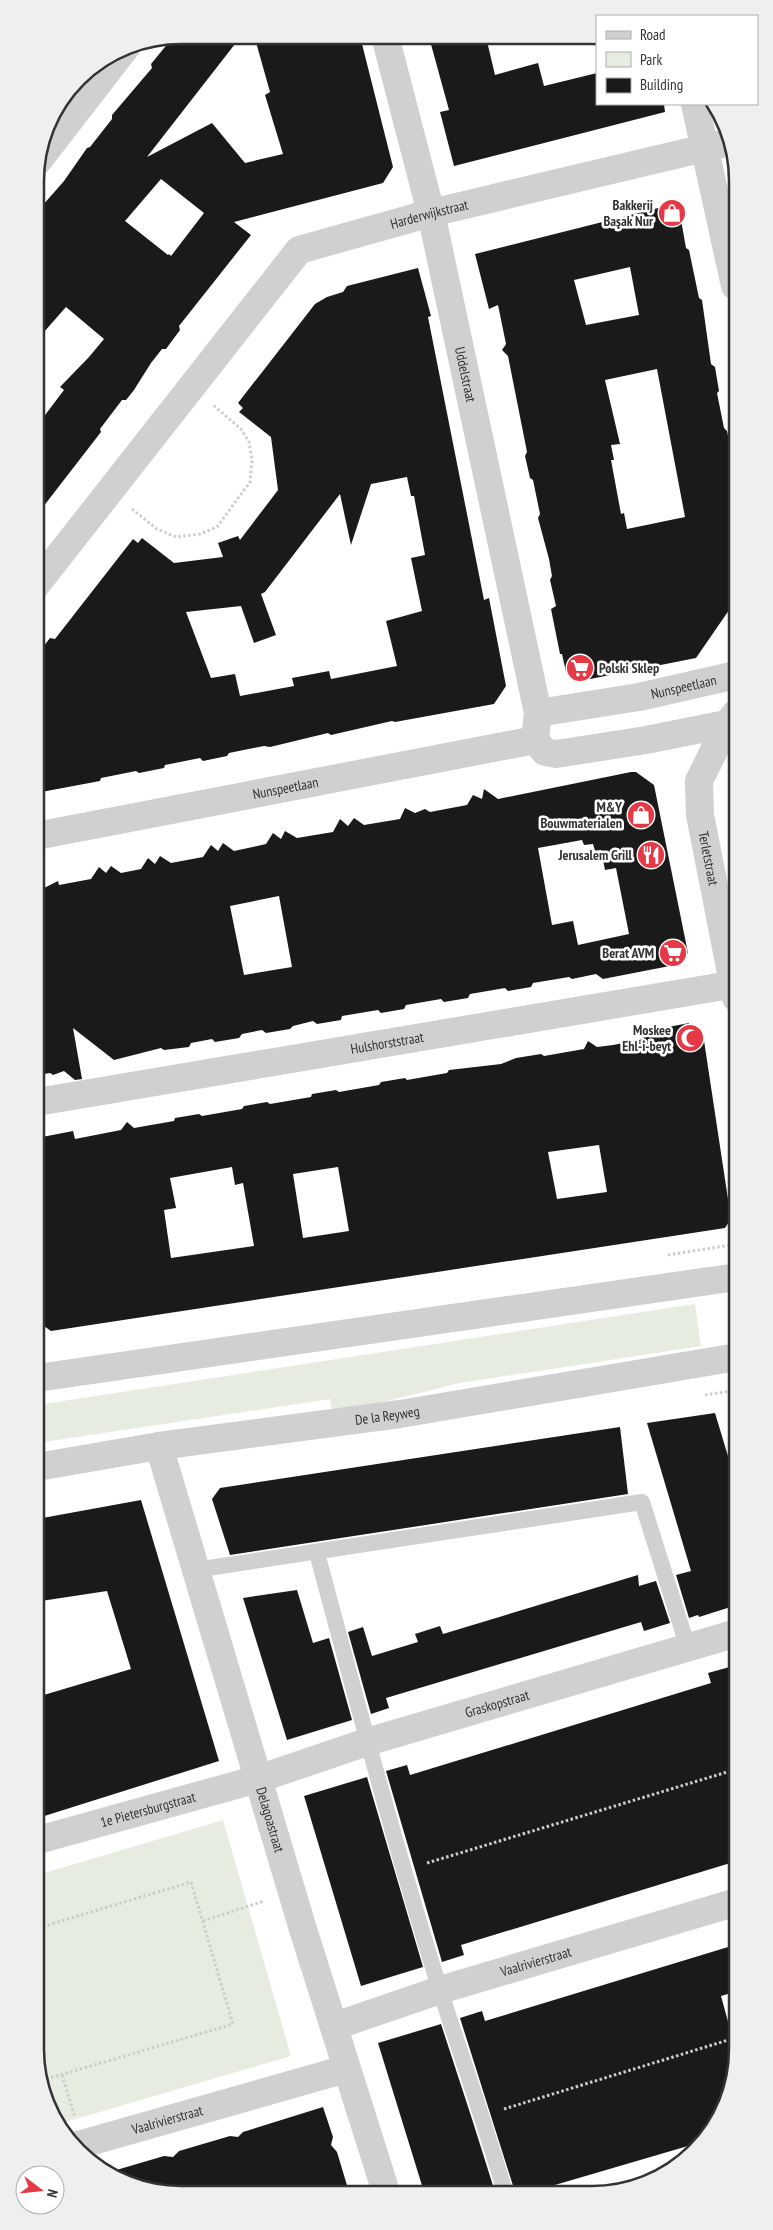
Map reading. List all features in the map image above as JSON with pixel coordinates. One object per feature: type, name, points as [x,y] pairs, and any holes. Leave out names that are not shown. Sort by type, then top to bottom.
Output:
[{"type":"street","name":"Uddelstraat","points":[[387,44],[431,213],[538,713]]},
{"type":"street","points":[[47,149],[116,60]]},
{"type":"street","points":[[696,105],[718,145],[729,236]]},
{"type":"street","name":"Harderwijkstraat","points":[[44,568],[110,491],[299,250],[431,213],[718,145]]},
{"type":"street","name":"Nunspeetlaan","points":[[538,713],[639,697],[729,677]]},
{"type":"street","points":[[538,713],[535,740],[545,752],[556,754],[646,740],[729,721]]},
{"type":"street","name":"Terletstraat","points":[[729,727],[699,781],[700,815],[729,959]]},
{"type":"street","name":"Nunspeetlaan","points":[[44,834],[535,740]]},
{"type":"street","name":"Hulshorststraat","points":[[44,1101],[729,990]]},
{"type":"street","points":[[44,1377],[729,1278]]},
{"type":"street","name":"De la Reyweg","points":[[44,1466],[159,1446],[400,1414],[729,1358]]},
{"type":"street","name":"Delagoastraat","points":[[159,1446],[292,1893],[384,2186]]},
{"type":"street","name":"Graskopstraat","points":[[258,1779],[367,1742],[729,1637]]},
{"type":"street","name":"1e Pietersburgstraat","points":[[44,1838],[258,1779]]},
{"type":"street","name":"Vaalrivierstraat","points":[[335,2026],[440,1990],[729,1905]]},
{"type":"street","name":"Vaalrivierstraat","points":[[82,2144],[346,2069]]},
{"type":"lane","points":[[195,1570],[317,1553],[642,1502],[688,1648]]},
{"type":"lane","points":[[317,1553],[367,1742],[440,1990],[503,2186]]},
{"type":"path","points":[[110,491],[157,529],[176,537],[200,534],[217,526],[250,482],[252,460],[249,442],[241,429],[192,387]]},
{"type":"path","points":[[424,1864],[729,1771]]},
{"type":"path","points":[[44,1926],[191,1882],[233,2024],[47,2079]]},
{"type":"path","points":[[203,1921],[292,1893]]},
{"type":"path","points":[[482,2116],[729,2040]]},
{"type":"path","points":[[62,2075],[76,2138]]},
{"type":"green space","points":[[695,1304],[701,1346],[460,1383],[371,1405],[332,1411],[330,1399],[44,1442],[44,1404]]},
{"type":"green space","points":[[223,1820],[291,2056],[65,2122],[51,2093],[45,2067],[44,1873]]},
{"type":"building","points":[[235,44],[147,157],[212,123],[245,163],[283,154],[265,95],[270,92],[257,44],[362,44],[393,167],[383,183],[234,222],[251,235],[179,326],[180,330],[166,349],[162,349],[151,363],[134,390],[126,400],[122,400],[100,429],[101,432],[44,506],[44,416],[64,390],[60,387],[104,339],[66,307],[44,332],[44,204],[112,119],[112,115],[152,68],[151,64],[167,45]],"holes":[[[161,179],[204,213],[171,256],[125,221]]]},
{"type":"building","points":[[431,44],[488,44],[495,75],[538,63],[544,86],[596,73],[596,105],[664,105],[665,112],[454,166],[440,112],[449,110]]},
{"type":"building","points":[[678,203],[686,248],[689,250],[699,298],[702,300],[711,364],[715,367],[719,391],[717,393],[724,428],[727,431],[729,440],[729,610],[696,658],[580,681],[566,672],[562,654],[560,654],[551,609],[556,606],[550,580],[552,576],[549,559],[538,518],[540,514],[533,480],[530,478],[525,456],[527,452],[508,356],[502,350],[506,344],[498,305],[489,309],[475,254]],"holes":[[[630,267],[639,315],[586,325],[574,280]],[[657,369],[685,517],[627,529],[624,513],[621,514],[611,460],[614,460],[611,445],[620,444],[605,380]]]},
{"type":"building","points":[[418,268],[431,316],[428,317],[484,600],[489,598],[506,686],[494,704],[392,721],[331,735],[328,733],[270,747],[264,746],[229,753],[227,756],[203,761],[200,758],[165,765],[164,768],[139,773],[136,771],[101,778],[100,781],[44,792],[44,646],[50,638],[55,639],[133,539],[138,543],[142,538],[174,563],[223,557],[218,543],[238,536],[240,540],[278,490],[271,437],[239,412],[243,408],[238,403],[315,304],[327,297],[343,292],[347,286]],"holes":[[[407,477],[411,496],[414,496],[425,555],[411,558],[422,611],[386,621],[397,666],[331,679],[329,671],[292,678],[294,686],[240,696],[235,674],[211,678],[186,612],[241,606],[254,643],[276,635],[261,594],[265,592],[340,494],[351,545],[371,484]]]},
{"type":"building","points":[[631,772],[636,772],[654,785],[688,953],[680,964],[603,979],[596,974],[572,979],[569,977],[533,983],[531,987],[508,991],[505,988],[470,994],[468,998],[444,1002],[441,999],[406,1005],[404,1009],[381,1013],[378,1010],[342,1016],[341,1020],[317,1024],[313,1021],[293,1026],[290,1029],[266,1033],[262,1030],[242,1034],[239,1038],[215,1042],[212,1039],[191,1043],[189,1047],[164,1050],[161,1048],[114,1060],[73,1028],[82,1079],[75,1080],[64,1071],[53,1075],[50,1073],[44,1074],[44,888],[58,881],[59,885],[91,879],[99,867],[106,873],[111,866],[121,873],[141,869],[148,858],[155,864],[160,856],[171,863],[203,857],[211,845],[218,851],[223,843],[234,851],[266,844],[273,833],[281,839],[285,831],[297,838],[333,832],[340,819],[348,826],[354,818],[364,825],[400,819],[405,808],[415,813],[425,809],[430,812],[467,805],[473,795],[482,799],[484,789],[498,799]],"holes":[[[582,840],[584,845],[593,844],[595,851],[601,850],[605,870],[616,868],[629,934],[578,945],[573,921],[552,925],[538,848]],[[279,896],[292,967],[244,975],[230,906]]]},
{"type":"building","points":[[689,1023],[690,1036],[703,1034],[729,1206],[729,1222],[725,1228],[51,1331],[44,1326],[44,1137],[73,1131],[75,1139],[121,1130],[127,1122],[134,1128],[174,1121],[175,1118],[199,1114],[202,1116],[242,1109],[244,1106],[311,1097],[312,1094],[336,1090],[339,1092],[379,1085],[381,1082],[405,1078],[407,1080],[447,1073],[449,1070],[501,1064],[516,1058],[541,1054],[544,1056],[584,1049],[588,1041],[597,1047],[644,1039],[642,1032]],"holes":[[[599,1145],[607,1192],[557,1199],[548,1152]],[[232,1167],[235,1185],[243,1183],[254,1246],[171,1258],[164,1210],[176,1208],[170,1178]],[[338,1167],[349,1231],[303,1238],[293,1174]]]},
{"type":"building","points":[[715,1413],[729,1459],[729,1608],[699,1617],[698,1615],[689,1618],[676,1575],[691,1571],[647,1423]]},
{"type":"building","points":[[620,1427],[628,1494],[230,1555],[212,1499],[220,1488]]},
{"type":"building","points":[[141,1500],[219,1761],[44,1816],[44,1695],[131,1669],[107,1591],[44,1601],[44,1518]]},
{"type":"building","points":[[638,1575],[639,1586],[656,1581],[670,1623],[644,1631],[641,1622],[386,1698],[389,1708],[371,1714],[348,1632],[363,1627],[372,1656],[418,1642],[415,1634],[440,1626],[443,1634]]},
{"type":"building","points":[[297,1590],[313,1643],[329,1638],[352,1720],[287,1740],[243,1598]]},
{"type":"building","points":[[729,1667],[729,1863],[461,1945],[464,1955],[442,1962],[386,1771],[407,1765],[410,1775],[711,1683],[708,1673]]},
{"type":"building","points":[[367,1777],[423,1967],[361,1986],[304,1796]]},
{"type":"building","points":[[729,1947],[729,1994],[721,1996],[729,2025],[727,2076],[715,2110],[689,2146],[551,2186],[513,2186],[460,2018],[482,2011],[485,2021]]},
{"type":"building","points":[[441,2024],[493,2186],[422,2186],[378,2043]]},
{"type":"building","points":[[323,2107],[333,2137],[331,2145],[337,2152],[347,2186],[163,2185],[137,2179],[116,2170],[164,2156],[173,2157],[179,2151],[230,2136],[238,2137],[243,2132]]},
{"type":"place","name":"Bakkerij Başak Nur","points":[[672,213]]},
{"type":"place","name":"Polski Sklep","points":[[580,668]]},
{"type":"place","name":"M&Y Bouwmaterialen","points":[[641,815]]},
{"type":"place","name":"Jerusalem Grill","points":[[651,855]]},
{"type":"place","name":"Berat AVM","points":[[673,953]]},
{"type":"place","name":"Moskee Ehl-i-beyt","points":[[690,1038]]}]
